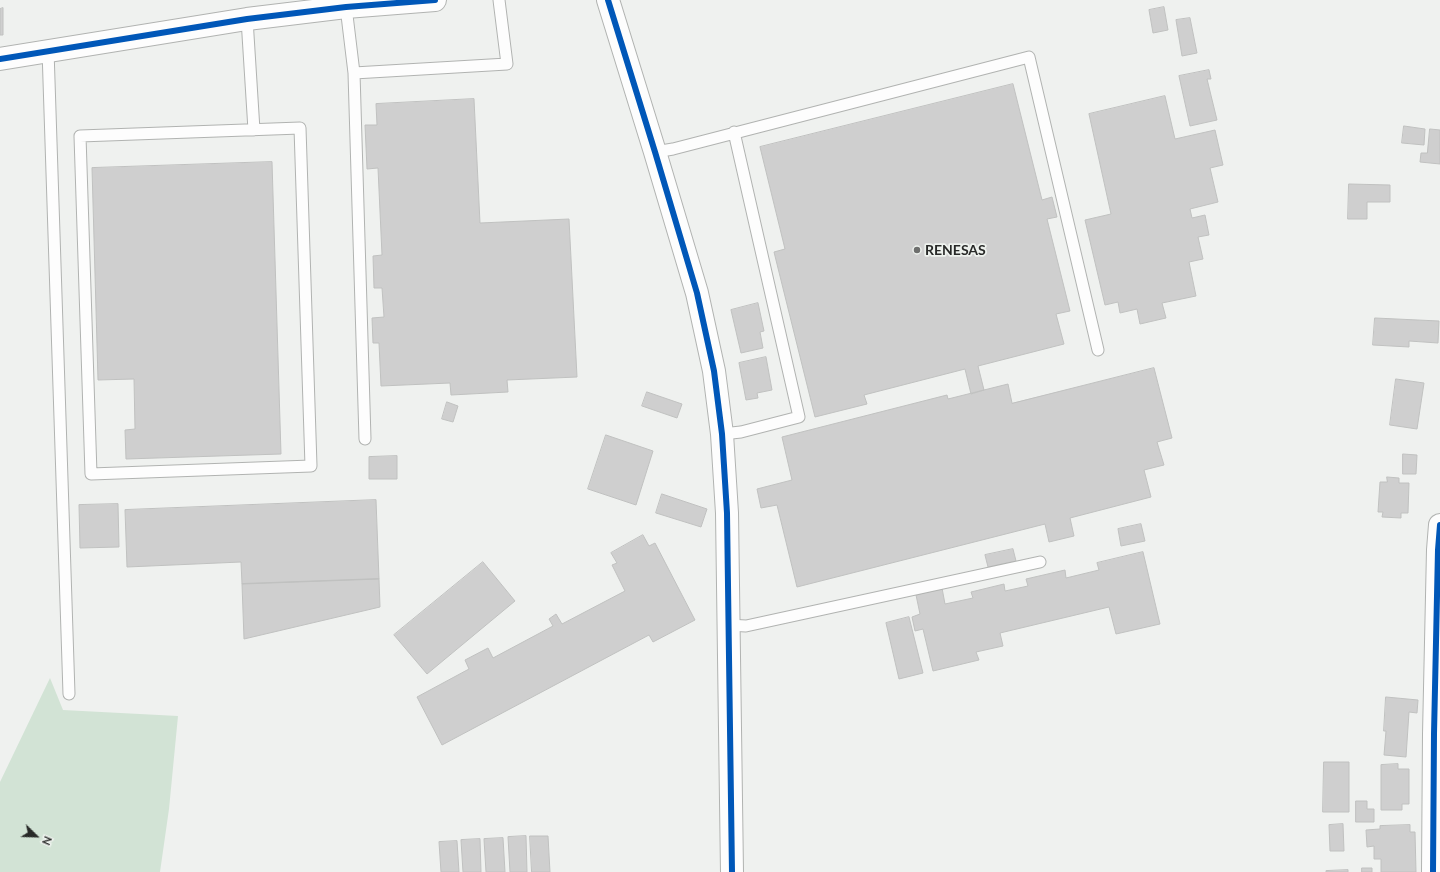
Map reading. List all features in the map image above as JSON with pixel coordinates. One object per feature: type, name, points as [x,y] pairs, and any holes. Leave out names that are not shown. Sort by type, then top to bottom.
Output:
[{"type":"street","points":[[0,58],[247,19],[346,7],[435,0]]},
{"type":"street","points":[[608,0],[655,152],[696,293],[714,371],[722,434],[727,513],[732,872]]},
{"type":"street","points":[[1434,872],[1440,525]]},
{"type":"lane","points":[[354,73],[507,64],[499,0]]},
{"type":"lane","points":[[346,7],[354,73],[365,440]]},
{"type":"lane","points":[[247,19],[254,130]]},
{"type":"lane","points":[[48,50],[69,694]]},
{"type":"lane","points":[[655,152],[674,149],[734,132],[1029,57],[1098,350]]},
{"type":"lane","points":[[300,128],[311,466],[91,474],[80,136],[254,130],[300,128]]},
{"type":"lane","points":[[722,434],[741,432],[799,417],[734,132]]},
{"type":"lane","points":[[728,625],[746,626],[1040,562]]},
{"type":"green space","points":[[50,678],[63,710],[178,716],[169,809],[160,872],[0,872],[0,782]]},
{"type":"building","points":[[1164,7],[1168,30],[1153,33],[1149,10]]},
{"type":"building","points":[[3,8],[3,35],[0,35],[0,9]]},
{"type":"building","points":[[1190,18],[1197,53],[1182,56],[1176,20]]},
{"type":"building","points":[[1209,70],[1211,79],[1207,79],[1217,120],[1190,126],[1179,76]]},
{"type":"building","name":"RENESAS","points":[[1013,84],[1042,200],[1052,197],[1057,217],[1047,219],[1070,311],[1056,314],[1064,344],[978,366],[984,390],[971,394],[965,369],[864,395],[867,404],[815,417],[774,252],[785,249],[760,147]]},
{"type":"building","points":[[1165,96],[1175,139],[1215,130],[1223,165],[1210,168],[1218,202],[1190,209],[1192,218],[1205,215],[1209,235],[1198,237],[1203,259],[1189,262],[1196,296],[1162,303],[1166,318],[1140,324],[1137,309],[1120,313],[1118,302],[1105,305],[1085,220],[1111,214],[1089,114]]},
{"type":"building","points":[[474,99],[480,223],[569,219],[577,377],[507,380],[508,392],[451,395],[450,383],[381,386],[379,343],[373,343],[372,318],[384,317],[382,288],[374,288],[373,256],[382,255],[378,168],[367,169],[365,125],[377,125],[376,104]]},
{"type":"building","points":[[1404,126],[1425,129],[1424,145],[1402,143]]},
{"type":"building","points":[[1430,129],[1440,130],[1440,164],[1420,162],[1421,153],[1427,153]]},
{"type":"building","points":[[272,162],[281,454],[126,459],[125,430],[135,429],[134,379],[98,380],[92,168]]},
{"type":"building","points":[[1349,184],[1390,185],[1390,202],[1367,202],[1367,219],[1348,219]]},
{"type":"building","points":[[758,303],[764,331],[760,332],[763,348],[741,353],[731,310]]},
{"type":"building","points":[[1375,318],[1439,321],[1438,343],[1409,341],[1409,347],[1373,345]]},
{"type":"building","points":[[766,357],[772,390],[757,393],[758,398],[746,400],[739,363]]},
{"type":"building","points":[[1154,368],[1172,438],[1157,442],[1164,465],[1144,470],[1151,497],[1070,518],[1074,536],[1049,542],[1045,524],[797,587],[777,505],[761,508],[757,489],[792,480],[782,437],[947,395],[948,399],[1008,384],[1012,403]]},
{"type":"building","points":[[1396,379],[1424,383],[1417,429],[1390,425]]},
{"type":"building","points":[[647,392],[682,404],[677,418],[642,406]]},
{"type":"building","points":[[447,402],[458,406],[453,422],[442,419]]},
{"type":"building","points":[[606,435],[653,451],[636,505],[588,489]]},
{"type":"building","points":[[1403,454],[1417,455],[1416,474],[1403,474]]},
{"type":"building","points":[[397,456],[397,479],[369,479],[369,457]]},
{"type":"building","points":[[1387,477],[1399,478],[1399,483],[1409,483],[1408,513],[1401,513],[1401,518],[1382,517],[1383,512],[1378,512],[1380,482],[1387,482]]},
{"type":"building","points":[[662,494],[707,509],[701,527],[656,513]]},
{"type":"building","points":[[376,500],[379,579],[242,584],[241,562],[127,567],[125,510]]},
{"type":"building","points":[[118,504],[119,547],[80,548],[79,505]]},
{"type":"building","points":[[1141,524],[1145,541],[1121,546],[1118,529]]},
{"type":"building","points":[[643,535],[649,546],[655,543],[695,620],[653,642],[649,635],[442,745],[417,697],[469,669],[465,660],[488,648],[493,658],[553,626],[549,619],[556,614],[562,624],[625,591],[612,565],[617,563],[611,553]]},
{"type":"building","points":[[1013,549],[1016,561],[988,567],[985,555]]},
{"type":"building","points":[[1143,552],[1160,624],[1116,634],[1109,607],[1000,633],[1003,646],[976,652],[979,660],[933,671],[923,629],[915,631],[912,617],[920,614],[916,595],[942,588],[945,604],[973,598],[971,592],[1004,584],[1005,591],[1028,586],[1026,579],[1065,570],[1066,578],[1099,570],[1097,563]]},
{"type":"building","points":[[483,562],[515,601],[427,674],[394,635]]},
{"type":"building","points":[[379,579],[380,607],[244,639],[242,584]]},
{"type":"building","points":[[909,617],[923,673],[899,679],[886,623]]},
{"type":"building","points":[[1386,697],[1418,700],[1417,713],[1409,712],[1406,757],[1384,755]]},
{"type":"building","points":[[1324,762],[1349,762],[1349,812],[1323,812]]},
{"type":"building","points":[[1398,764],[1398,769],[1409,769],[1409,804],[1402,804],[1402,810],[1381,810],[1381,765]]},
{"type":"building","points":[[1356,801],[1367,801],[1367,809],[1374,809],[1374,822],[1356,822]]},
{"type":"building","points":[[1343,824],[1344,851],[1330,851],[1329,825]]},
{"type":"building","points":[[1410,825],[1410,832],[1415,832],[1416,872],[1381,872],[1381,859],[1374,859],[1374,846],[1367,847],[1366,830],[1380,829],[1380,826]]},
{"type":"building","points":[[526,836],[527,872],[510,872],[508,837]]},
{"type":"building","points":[[530,836],[548,836],[550,872],[532,872]]},
{"type":"building","points":[[503,838],[505,872],[486,872],[484,839]]},
{"type":"building","points":[[480,839],[481,872],[463,872],[461,840]]},
{"type":"building","points":[[457,841],[459,872],[441,872],[439,842]]},
{"type":"building","points":[[1362,868],[1372,868],[1372,872],[1362,872]]},
{"type":"building","points":[[1348,870],[1348,872],[1326,872],[1326,871]]},
{"type":"cycle path","points":[[0,59],[247,19],[346,7],[435,0]]},
{"type":"cycle path","points":[[608,0],[697,293],[714,371],[722,434],[727,513],[732,872]]},
{"type":"cycle path","points":[[1433,872],[1434,734],[1438,550],[1440,525]]},
{"type":"place","name":"RENESAS","points":[[917,250]]}]
